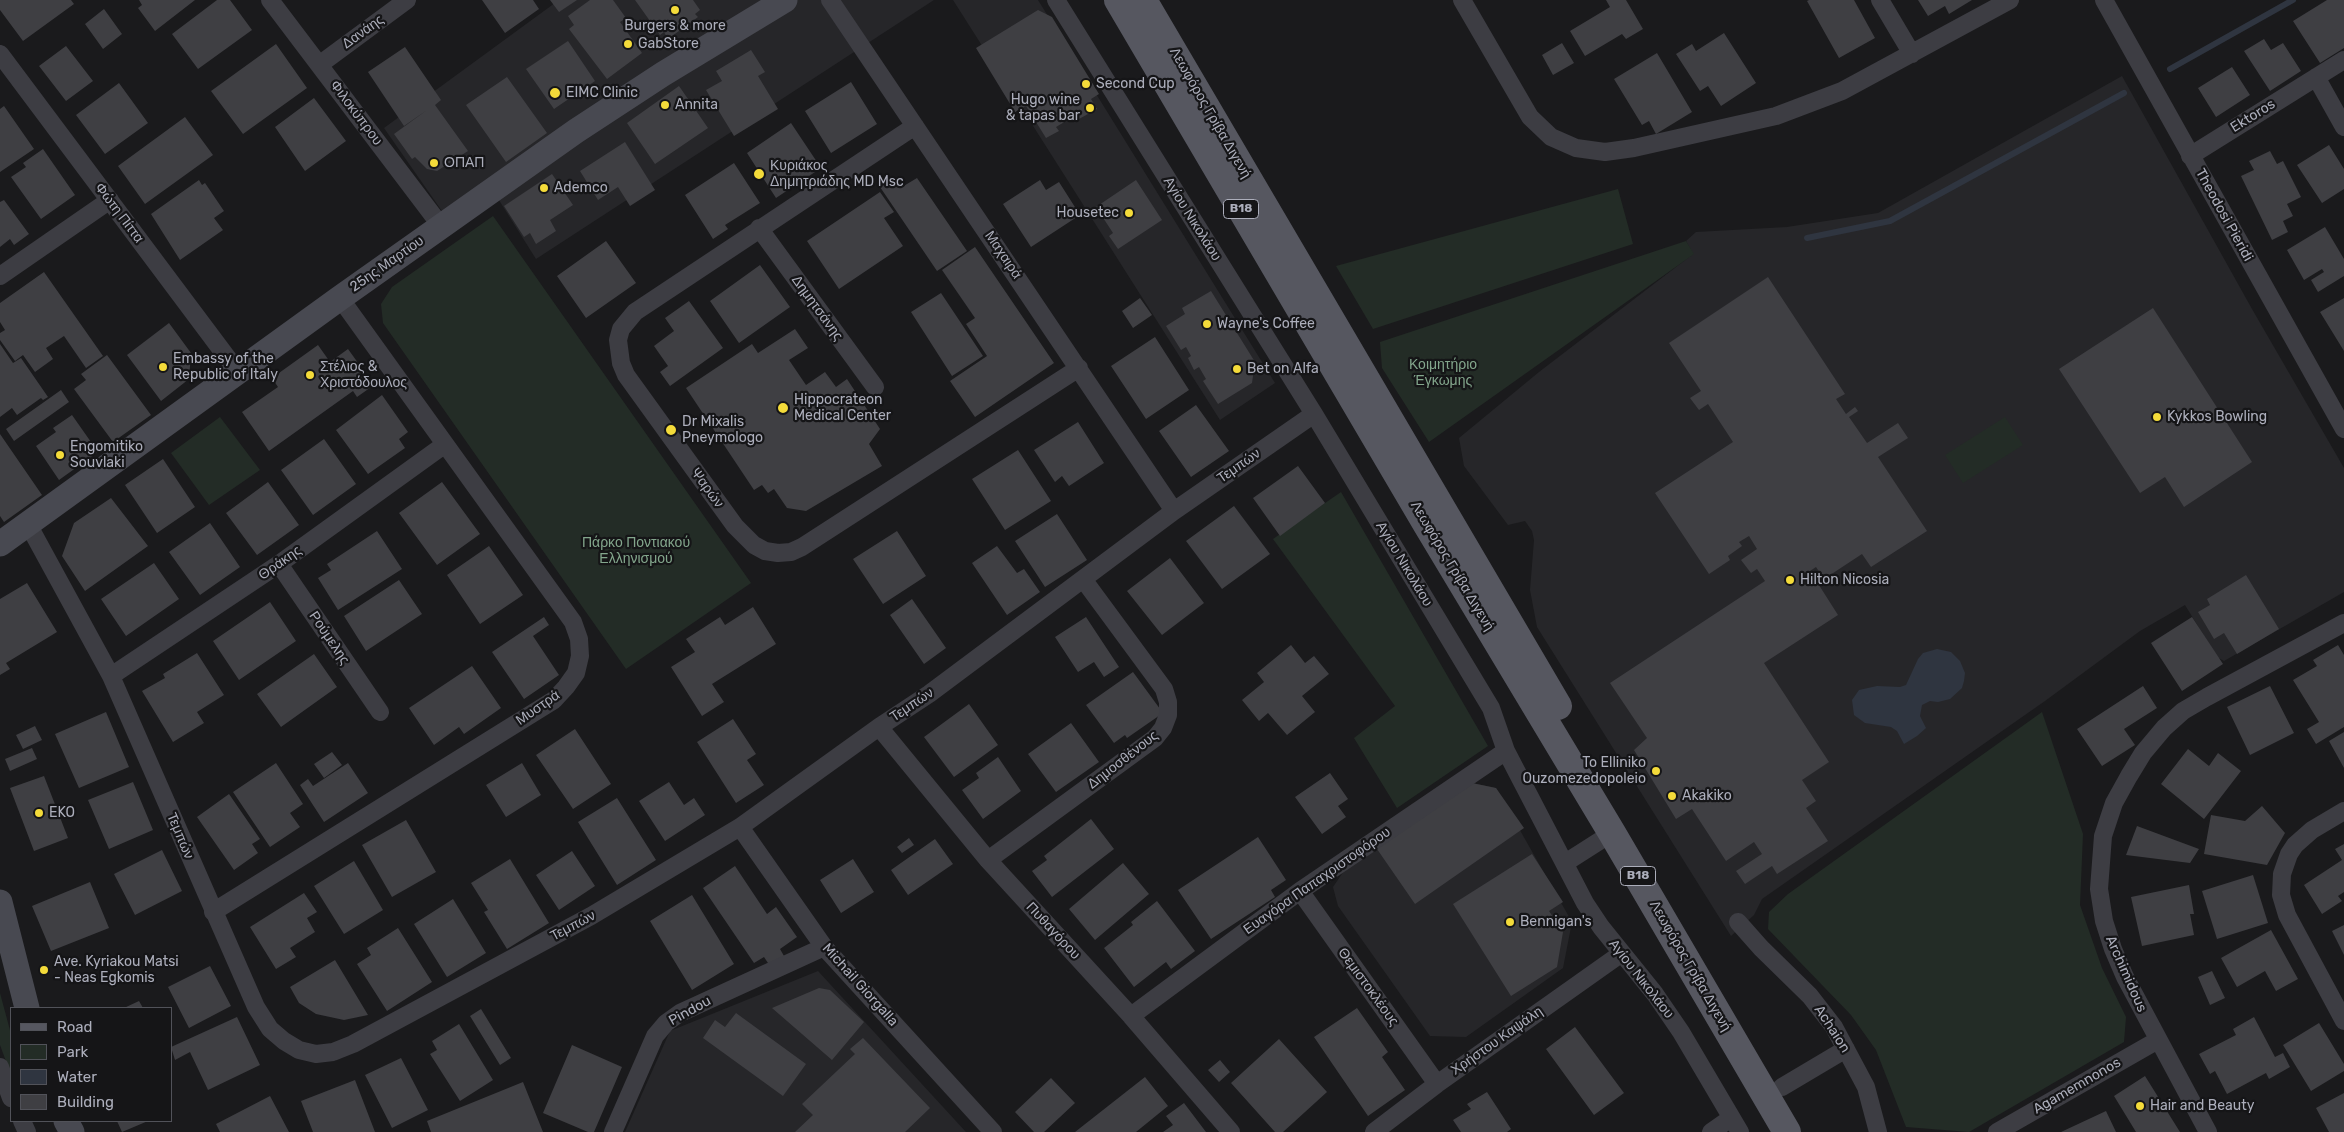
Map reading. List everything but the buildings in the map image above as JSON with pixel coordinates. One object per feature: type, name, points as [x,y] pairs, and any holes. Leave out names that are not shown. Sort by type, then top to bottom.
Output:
[{"type":"main road","name":"Λεωφόρος Γρίβα Διγενή","points":[[1118,0],[1787,1132]]},
{"type":"main road","name":"Λεωφόρος Γρίβα Διγενή","points":[[1143,0],[1808,1132]]},
{"type":"street","name":"Φιλοκύπρου","points":[[270,0],[441,226]]},
{"type":"street","name":"Δανάης","points":[[319,65],[407,0]]},
{"type":"street","name":"25ης Μαρτίου","points":[[0,544],[340,298],[576,131],[663,74],[785,0]]},
{"type":"street","name":"Μαχαιρά","points":[[830,0],[1174,511]]},
{"type":"street","name":"Αγίου Νικολάου","points":[[1056,0],[1314,414],[1491,708],[1506,752],[1585,903],[1601,928],[1622,952],[1681,1032],[1708,1074],[1736,1125]]},
{"type":"street","points":[[1880,0],[1912,54]]},
{"type":"street","points":[[1470,3],[1530,117],[1551,136],[1576,148],[1605,152],[1634,148],[1776,116],[1842,91],[2010,0]]},
{"type":"street","name":"Theodosi Pieridi","points":[[2104,0],[2344,429]]},
{"type":"street","name":"Φώτη Πίττα","points":[[0,54],[238,372]]},
{"type":"street","name":"Ektoros","points":[[2190,156],[2344,60]]},
{"type":"street","points":[[2316,77],[2344,127]]},
{"type":"street","name":"Ψαρών","points":[[915,126],[643,305],[627,320],[621,329],[618,340],[621,363],[626,375],[735,526],[754,544],[766,551],[778,553],[791,552],[802,547],[1079,368]]},
{"type":"street","points":[[0,276],[110,200]]},
{"type":"street","name":"Δημητσάνης","points":[[759,228],[875,387]]},
{"type":"street","name":"Μυστρά","points":[[213,912],[554,700],[576,673],[580,647],[573,622],[340,298]]},
{"type":"street","name":"Τεμπών","points":[[28,524],[111,676],[256,1007],[270,1029],[284,1041],[299,1050],[316,1054],[333,1052],[592,916],[740,827],[879,727],[929,694],[1174,511],[1314,414]]},
{"type":"street","name":"Θράκης","points":[[111,676],[279,564],[444,444]]},
{"type":"street","name":"Ρούμελης","points":[[279,564],[380,712]]},
{"type":"street","name":"Δημοσθένους","points":[[988,860],[1155,738],[1163,728],[1168,715],[1168,702],[1164,689],[1083,579]]},
{"type":"street","name":"Archimidous","points":[[2208,1132],[2125,977],[2104,921],[2099,889],[2099,862],[2103,836],[2114,803],[2143,753],[2164,728],[2183,711],[2344,623]]},
{"type":"street","name":"Πυθαγόρου","points":[[879,727],[988,860],[1131,1016],[1231,1132]]},
{"type":"street","name":"Ευαγόρα Παπαχριστοφόρου","points":[[1131,1016],[1300,891],[1506,752]]},
{"type":"street","points":[[2344,811],[2306,834],[2294,845],[2282,874],[2281,895],[2287,915],[2344,1021]]},
{"type":"street","name":"Michail Giorgalla","points":[[740,827],[824,947],[993,1132]]},
{"type":"street","points":[[1565,863],[1612,833]]},
{"type":"street","name":"Θεμιστοκλέους","points":[[1300,891],[1437,1084]]},
{"type":"street","points":[[0,902],[27,1007]]},
{"type":"street","name":"Achaion","points":[[1738,922],[1761,948],[1824,1011],[1866,1087],[1878,1132]]},
{"type":"street","name":"Pindou","points":[[613,1132],[651,1044],[666,1023],[680,1013],[824,947]]},
{"type":"street","name":"Χρήστου Καψάλη","points":[[1374,1132],[1437,1084],[1622,952]]},
{"type":"street","name":"Agamemnonos","points":[[1997,1132],[2158,1040]]},
{"type":"street","points":[[1782,1087],[1846,1049]]},
{"type":"street","points":[[0,1067],[10,1095]]},
{"type":"street","points":[[1711,1132],[1736,1125]]},
{"type":"shaded area","points":[[559,0],[934,0],[536,259],[497,197],[451,224],[384,128]]},
{"type":"shaded area","points":[[953,0],[1038,0],[1275,383],[1220,420]]},
{"type":"shaded area","points":[[2122,76],[2252,309],[2344,468],[2344,592],[2224,661],[2217,657],[2185,605],[2140,631],[2045,701],[1762,899],[1754,915],[1731,936],[1537,627],[1530,590],[1534,540],[1532,531],[1525,521],[1508,525],[1464,466],[1459,438],[1539,372],[1693,254],[1686,241],[1696,232],[1787,227],[1878,213]]},
{"type":"shaded area","points":[[1472,783],[1496,788],[1572,922],[1563,968],[1466,1037],[1430,1036],[1338,906],[1333,887],[1346,868]]},
{"type":"shaded area","points":[[818,971],[966,1132],[625,1132],[670,1031]]},
{"type":"green space","points":[[1618,189],[1633,244],[1373,329],[1336,266]]},
{"type":"green space","name":"Πάρκο Ποντιακού Ελληνισμού","points":[[493,216],[751,583],[626,669],[383,323],[381,304],[392,287]]},
{"type":"green space","name":"Κοιμητήριο Έγκωμης","points":[[1686,241],[1694,254],[1429,442],[1382,368],[1380,342]]},
{"type":"green space","points":[[220,417],[260,470],[209,505],[171,453]]},
{"type":"green space","points":[[2005,417],[2023,445],[1963,483],[1945,455]]},
{"type":"green space","points":[[1341,492],[1488,746],[1397,808],[1354,738],[1395,706],[1273,539]]},
{"type":"green space","points":[[2042,712],[2083,834],[2080,905],[2102,968],[2126,1017],[2124,1042],[1969,1132],[1906,1127],[1876,1050],[1851,1015],[1768,929],[1769,912],[1788,894]]},
{"type":"green space","points":[[0,993],[10,1030],[10,1072],[0,1045]]},
{"type":"water","points":[[1937,649],[1951,652],[1960,661],[1965,673],[1964,681],[1962,688],[1950,699],[1938,702],[1930,701],[1922,705],[1920,716],[1926,728],[1917,736],[1904,744],[1897,731],[1891,727],[1865,723],[1854,715],[1852,700],[1859,690],[1877,686],[1900,687],[1906,685],[1918,659],[1923,653]]},
{"type":"waterway","points":[[2170,69],[2293,0]]},
{"type":"waterway","points":[[1807,238],[1890,221],[2124,93]]},
{"type":"place","name":"Burgers & more","points":[[675,10]]},
{"type":"place","name":"GabStore","points":[[628,44]]},
{"type":"place","name":"Second Cup","points":[[1086,84]]},
{"type":"place","name":"EIMC Clinic","points":[[555,93]]},
{"type":"place","name":"Annita","points":[[665,105]]},
{"type":"place","name":"Hugo wine & tapas bar","points":[[1090,108]]},
{"type":"place","name":"ΟΠΑΠ","points":[[434,163]]},
{"type":"place","name":"Κυριάκος Δημητριάδης MD Msc","points":[[759,174]]},
{"type":"place","name":"Ademco","points":[[544,188]]},
{"type":"place","name":"Housetec","points":[[1129,213]]},
{"type":"place","name":"Wayne's Coffee","points":[[1207,324]]},
{"type":"place","name":"Embassy of the Republic of Italy","points":[[163,367]]},
{"type":"place","name":"Bet on Alfa","points":[[1237,369]]},
{"type":"place","name":"Στέλιος & Χριστόδουλος","points":[[310,375]]},
{"type":"place","name":"Hippocrateon Medical Center","points":[[783,408]]},
{"type":"place","name":"Kykkos Bowling","points":[[2157,417]]},
{"type":"place","name":"Dr Mixalis Pneymologo","points":[[671,430]]},
{"type":"place","name":"Engomitiko Souvlaki","points":[[60,455]]},
{"type":"place","name":"Hilton Nicosia","points":[[1790,580]]},
{"type":"place","name":"To Elliniko Ouzomezedopoleio","points":[[1656,771]]},
{"type":"place","name":"Akakiko","points":[[1672,796]]},
{"type":"place","name":"EKO","points":[[39,813]]},
{"type":"place","name":"Bennigan's","points":[[1510,922]]},
{"type":"place","name":"Ave. Kyriakou Matsi - Neas Egkomis","points":[[44,970]]},
{"type":"place","name":"Hair and Beauty","points":[[2140,1106]]}]
